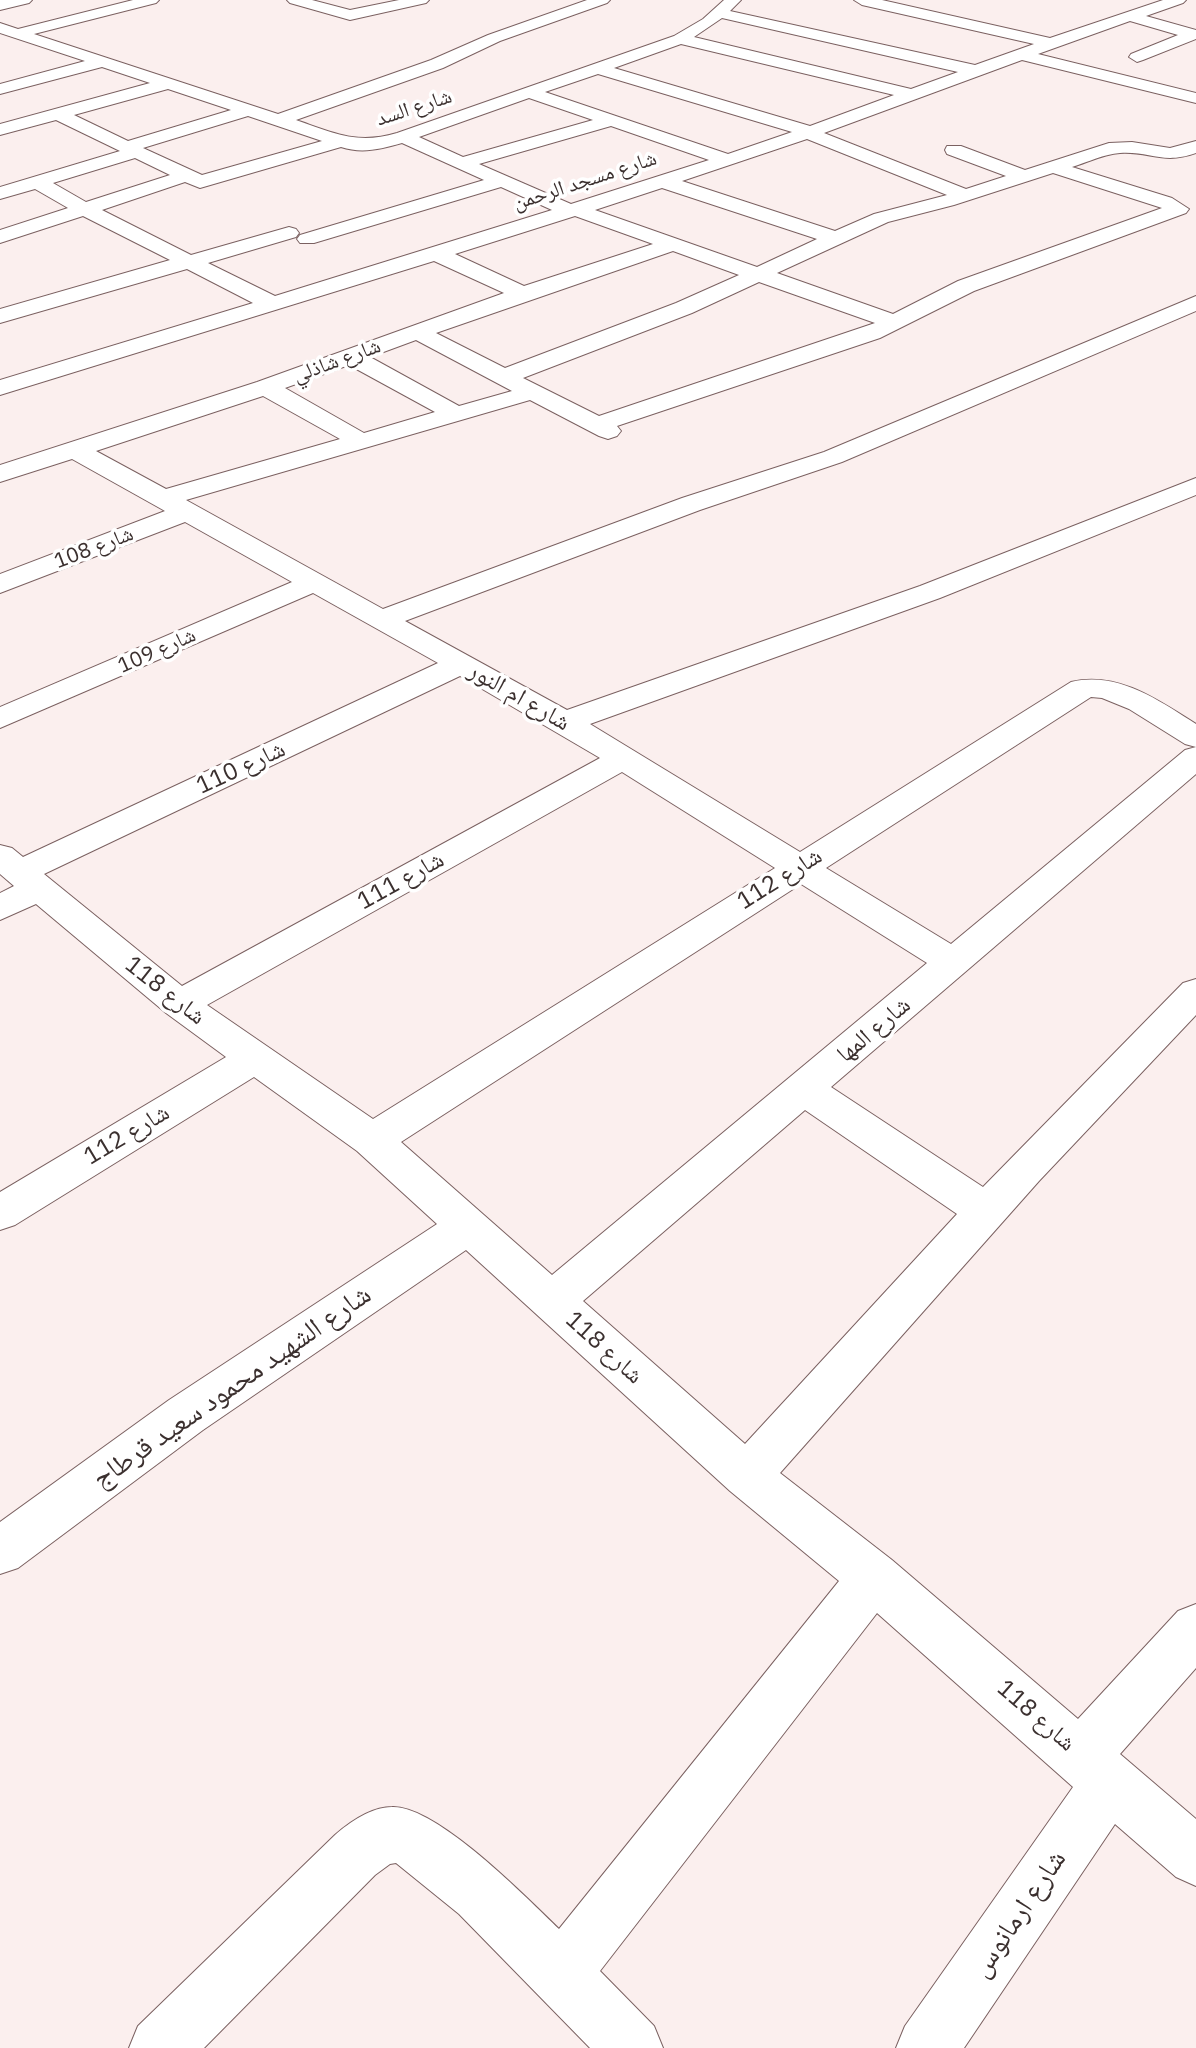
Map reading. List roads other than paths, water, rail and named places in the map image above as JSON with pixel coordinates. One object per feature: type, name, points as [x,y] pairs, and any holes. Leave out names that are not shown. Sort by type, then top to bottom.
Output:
[{"type":"street","points":[[0,5],[23,0]]},
{"type":"street","points":[[5,33],[151,0]]},
{"type":"street","points":[[295,0],[350,15],[421,0]]},
{"type":"street","points":[[279,120],[436,64],[494,38],[602,0]]},
{"type":"street","name":"شارع السد","points":[[5,33],[342,141],[368,146],[403,137],[680,39],[720,13],[733,0]]},
{"type":"street","points":[[862,0],[1056,35],[1098,48]]},
{"type":"street","name":"شارع مسجد الرحمن","points":[[0,388],[275,305],[728,160],[1018,54],[1056,35],[1085,30],[1178,0]]},
{"type":"street","points":[[720,13],[973,70]]},
{"type":"street","points":[[1129,16],[1194,34],[1130,56],[1161,63]]},
{"type":"street","points":[[680,39],[911,94]]},
{"type":"street","points":[[1018,54],[1196,98]]},
{"type":"street","points":[[0,89],[102,62]]},
{"type":"street","points":[[597,68],[807,131],[965,195]]},
{"type":"street","points":[[0,72],[58,101],[132,150],[200,182],[342,141]]},
{"type":"street","points":[[1173,92],[1196,83]]},
{"type":"street","points":[[0,130],[58,101],[90,106],[168,84]]},
{"type":"street","points":[[530,93],[728,160]]},
{"type":"street","points":[[0,192],[250,110]]},
{"type":"street","points":[[461,163],[613,120]]},
{"type":"street","points":[[403,137],[571,210],[894,322]]},
{"type":"street","points":[[503,377],[684,308],[881,218],[965,195],[1114,148],[1171,156],[1196,147]]},
{"type":"street","points":[[954,150],[1024,176]]},
{"type":"street","points":[[417,332],[602,428],[872,333],[976,282],[1179,209],[1165,202],[1053,167]]},
{"type":"street","points":[[0,237],[185,176]]},
{"type":"street","points":[[0,316],[189,262],[407,209],[502,181]]},
{"type":"street","points":[[661,181],[834,238]]},
{"type":"street","points":[[37,182],[86,210],[275,305]]},
{"type":"street","points":[[380,196],[430,219]]},
{"type":"street","points":[[91,234],[117,225]]},
{"type":"street","points":[[452,230],[474,241]]},
{"type":"street","name":"شارع شاذلي","points":[[0,474],[265,387],[523,294],[674,244]]},
{"type":"street","points":[[435,253],[523,294]]},
{"type":"street","points":[[380,620],[691,504],[833,457],[1196,303]]},
{"type":"street","points":[[350,356],[456,414]]},
{"type":"street","points":[[265,387],[361,441]]},
{"type":"street","name":"شارع 108","points":[[0,584],[176,504],[361,441],[533,392]]},
{"type":"street","name":"شارع ام النور","points":[[74,449],[565,722],[954,963]]},
{"type":"street","points":[[565,722],[930,592],[1196,486]]},
{"type":"street","name":"شارع 109","points":[[0,719],[315,582]]},
{"type":"street","name":"شارع 110","points":[[15,881],[461,664]]},
{"type":"street","name":"شارع 112","points":[[372,1140],[1090,685],[1114,690],[1196,737]]},
{"type":"street","name":"شارع المها","points":[[552,1301],[1196,757]]},
{"type":"street","name":"شارع 111","points":[[179,1003],[623,758]]},
{"type":"street","name":"شارع 118","points":[[15,881],[179,1003],[372,1140],[747,1476],[874,1577],[1196,1857]]},
{"type":"street","points":[[747,1476],[1149,1038],[1196,992]]},
{"type":"street","name":"شارع 112","points":[[0,1213],[255,1058]]},
{"type":"street","points":[[804,1089],[988,1212]]},
{"type":"street","name":"شارع الشهيد محمود سعيد قرطاج","points":[[0,1551],[186,1415],[466,1227]]},
{"type":"street","points":[[561,1973],[874,1577]]},
{"type":"street","name":"شارع ارمانوس","points":[[927,2048],[1096,1768],[1196,1629]]},
{"type":"street","points":[[160,2048],[374,1839],[397,1835],[418,1843],[491,1904],[632,2048]]}]
